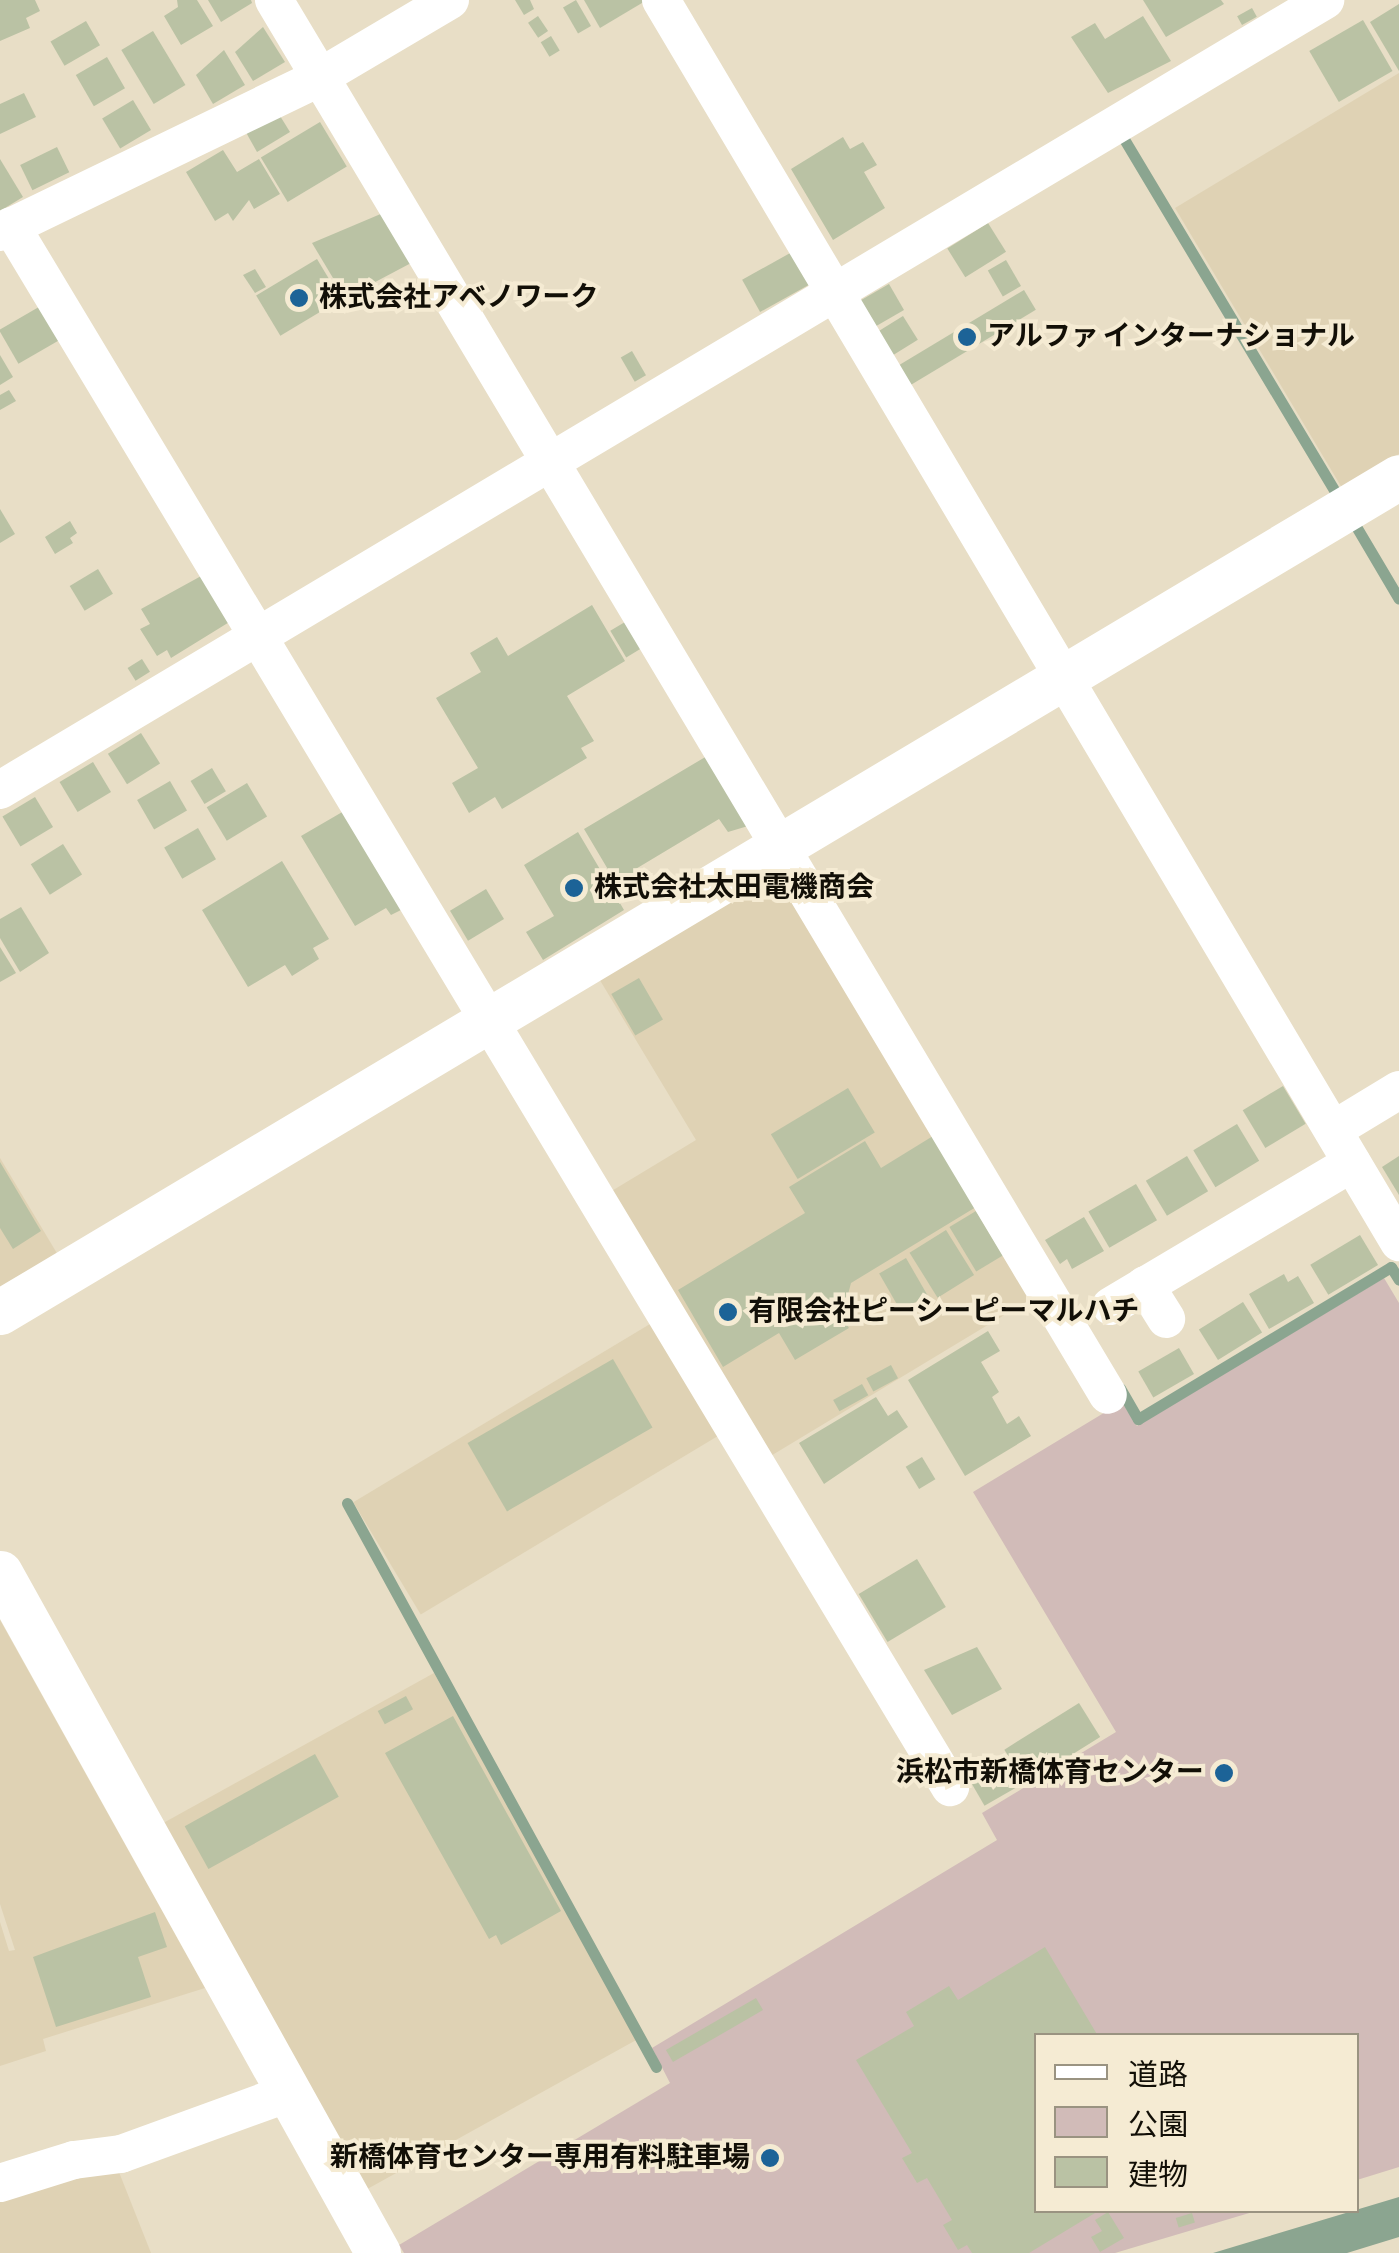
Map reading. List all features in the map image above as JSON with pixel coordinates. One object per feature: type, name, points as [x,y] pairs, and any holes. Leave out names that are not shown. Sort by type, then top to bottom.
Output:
[{"type":"street","points":[[274,0],[1108,1395]]},
{"type":"street","points":[[450,0],[320,78],[5,229],[491,1019],[950,1788]]},
{"type":"street","points":[[661,0],[1399,1242]]},
{"type":"street","points":[[0,790],[1325,0]]},
{"type":"street","points":[[0,1312],[1399,476]]},
{"type":"street","points":[[1332,1130],[1399,1090]]},
{"type":"street","points":[[1111,1306],[1352,1163]]},
{"type":"street","points":[[1145,1285],[1166,1319]]},
{"type":"street","points":[[0,1573],[378,2253]]},
{"type":"street","points":[[0,2183],[74,2160],[121,2154],[289,2093]]},
{"type":"shaded area","points":[[1399,73],[1399,454],[1342,488],[1175,208]]},
{"type":"shaded area","points":[[773,873],[785,876],[1036,1296],[769,1457],[610,1192],[696,1140],[598,977]]},
{"type":"shaded area","points":[[0,1158],[58,1255],[0,1289]]},
{"type":"shaded area","points":[[655,1321],[722,1433],[421,1615],[353,1502]]},
{"type":"shaded area","points":[[0,1620],[205,1988],[43,2039],[46,2051],[0,2066],[0,1922],[9,1951],[15,1950],[0,1904]]},
{"type":"shaded area","points":[[434,1673],[637,2039],[367,2189],[164,1823]]},
{"type":"shaded area","points":[[115,2162],[151,2253],[0,2253],[0,2198]]},
{"type":"shaded area","points":[[1399,2197],[1399,2237],[1347,2253],[1213,2253],[1346,2213],[1359,2213],[1359,2209]]},
{"type":"green space","name":"浜松市新橋体育センター","points":[[1384,1278],[1399,1303],[1399,2167],[1359,2179],[1359,2033],[1034,2033],[1034,2213],[1249,2213],[1115,2253],[404,2253],[399,2245],[670,2083],[652,2048],[997,1840],[982,1813],[1116,1732],[973,1492],[1122,1402],[1137,1426]]},
{"type":"building","points":[[0,0],[35,0],[40,11],[26,18],[30,28],[0,41]]},
{"type":"building","points":[[177,0],[197,0],[213,26],[181,45],[164,16],[178,7]]},
{"type":"building","points":[[208,0],[251,0],[252,3],[221,22]]},
{"type":"building","points":[[515,0],[530,0],[534,9],[524,15]]},
{"type":"building","points":[[576,0],[591,26],[578,33],[563,8]]},
{"type":"building","points":[[584,0],[647,0],[600,28]]},
{"type":"building","points":[[1143,0],[1221,0],[1224,4],[1166,37]]},
{"type":"building","points":[[1399,4],[1399,71],[1370,22]]},
{"type":"building","points":[[1252,8],[1257,17],[1242,25],[1237,16]]},
{"type":"building","points":[[538,16],[548,31],[538,38],[528,23]]},
{"type":"building","points":[[1143,16],[1171,61],[1108,93],[1071,37],[1095,23],[1105,39]]},
{"type":"building","points":[[1363,20],[1392,71],[1339,102],[1309,51]]},
{"type":"building","points":[[86,21],[100,45],[64,66],[50,42]]},
{"type":"building","points":[[263,27],[285,62],[253,81],[235,52]]},
{"type":"building","points":[[153,31],[185,85],[154,104],[121,50]]},
{"type":"building","points":[[551,36],[560,51],[549,57],[541,42]]},
{"type":"building","points":[[224,50],[245,85],[213,104],[196,75]]},
{"type":"building","points":[[107,57],[125,88],[94,106],[76,75]]},
{"type":"building","points":[[24,93],[36,117],[0,134],[0,104]]},
{"type":"building","points":[[133,100],[151,130],[120,149],[102,119]]},
{"type":"building","points":[[277,111],[290,132],[257,152],[243,127]]},
{"type":"building","points":[[320,122],[347,167],[288,202],[261,158]]},
{"type":"building","points":[[843,137],[850,149],[863,142],[877,165],[864,172],[885,208],[833,240],[791,169]]},
{"type":"building","points":[[57,147],[69,172],[32,190],[20,165]]},
{"type":"building","points":[[223,150],[237,172],[259,159],[280,194],[254,209],[249,200],[233,221],[228,213],[215,221],[186,172]]},
{"type":"building","points":[[0,159],[23,197],[0,211]]},
{"type":"building","points":[[383,213],[413,262],[345,298],[312,243]]},
{"type":"building","points":[[988,223],[1006,252],[965,277],[947,248]]},
{"type":"building","points":[[792,252],[810,284],[760,312],[742,280]]},
{"type":"building","points":[[317,259],[341,299],[280,336],[256,296]]},
{"type":"building","points":[[1006,260],[1021,286],[1003,296],[988,270]]},
{"type":"building","points":[[255,269],[266,287],[255,293],[243,275]]},
{"type":"building","points":[[889,284],[904,310],[875,327],[860,301]]},
{"type":"building","name":"アルファ インターナショナル","points":[[1024,290],[1036,310],[911,385],[899,365]]},
{"type":"building","points":[[44,304],[64,338],[18,364],[0,329]]},
{"type":"building","points":[[903,316],[918,340],[893,355],[878,331]]},
{"type":"building","points":[[632,351],[646,375],[635,382],[621,358]]},
{"type":"building","points":[[0,355],[13,377],[0,385]]},
{"type":"building","points":[[9,390],[16,401],[0,410],[0,395]]},
{"type":"building","points":[[0,509],[15,534],[0,543]]},
{"type":"building","points":[[70,521],[77,533],[70,538],[73,543],[55,554],[45,537]]},
{"type":"building","points":[[98,569],[113,594],[85,611],[70,586]]},
{"type":"building","points":[[203,575],[231,621],[171,658],[167,650],[157,656],[140,629],[150,624],[141,609]]},
{"type":"building","points":[[592,605],[625,661],[567,696],[594,741],[581,748],[587,758],[502,809],[495,797],[469,813],[452,783],[478,768],[436,698],[481,672],[470,653],[497,637],[508,656]]},
{"type":"building","points":[[630,619],[646,646],[626,657],[610,631]]},
{"type":"building","points":[[142,659],[150,672],[136,681],[128,668]]},
{"type":"building","points":[[141,733],[160,764],[127,784],[108,754]]},
{"type":"building","points":[[707,756],[748,826],[728,832],[719,819],[634,870],[638,877],[619,888],[584,829]]},
{"type":"building","points":[[93,762],[111,792],[78,812],[60,782]]},
{"type":"building","points":[[212,768],[226,791],[204,804],[191,781]]},
{"type":"building","points":[[170,781],[187,810],[154,829],[137,800]]},
{"type":"building","points":[[247,783],[267,816],[227,841],[207,807]]},
{"type":"building","points":[[35,797],[53,827],[20,847],[2,817]]},
{"type":"building","points":[[344,811],[403,909],[391,915],[386,908],[355,926],[301,836]]},
{"type":"building","points":[[198,828],[216,859],[182,879],[164,848]]},
{"type":"building","name":"株式会社太田電機商会","points":[[578,832],[624,910],[543,960],[526,932],[554,916],[524,865]]},
{"type":"building","points":[[63,844],[82,875],[50,895],[31,864]]},
{"type":"building","points":[[282,861],[329,939],[313,948],[319,959],[292,976],[285,965],[248,987],[202,910]]},
{"type":"building","points":[[486,889],[504,919],[468,941],[450,911]]},
{"type":"building","points":[[21,907],[49,953],[20,972],[0,938],[0,919]]},
{"type":"building","points":[[0,947],[16,973],[0,982]]},
{"type":"building","points":[[639,978],[663,1020],[635,1036],[611,994]]},
{"type":"building","points":[[1283,1086],[1306,1124],[1265,1148],[1243,1110]]},
{"type":"building","points":[[848,1088],[875,1133],[798,1179],[771,1134]]},
{"type":"building","points":[[1237,1124],[1259,1161],[1215,1187],[1193,1150]]},
{"type":"building","points":[[933,1136],[976,1207],[851,1283],[842,1317],[849,1328],[795,1360],[779,1333],[723,1367],[678,1290],[805,1213],[789,1187],[865,1141],[881,1168]]},
{"type":"building","points":[[1187,1156],[1208,1191],[1167,1216],[1146,1181]]},
{"type":"building","points":[[1399,1156],[1399,1195],[1382,1167]]},
{"type":"building","points":[[0,1162],[41,1231],[13,1249],[0,1228]]},
{"type":"building","points":[[1136,1184],[1157,1220],[1109,1248],[1088,1212]]},
{"type":"building","points":[[976,1211],[1003,1256],[976,1272],[949,1227]]},
{"type":"building","points":[[1084,1217],[1104,1251],[1072,1269],[1067,1259],[1060,1264],[1045,1240]]},
{"type":"building","points":[[946,1230],[974,1275],[938,1298],[910,1253]]},
{"type":"building","points":[[1360,1235],[1378,1265],[1328,1295],[1310,1265]]},
{"type":"building","points":[[906,1258],[927,1295],[901,1311],[879,1274]]},
{"type":"building","points":[[1284,1274],[1288,1282],[1298,1276],[1314,1303],[1269,1329],[1249,1294]]},
{"type":"building","points":[[1243,1302],[1262,1333],[1218,1360],[1199,1330]]},
{"type":"building","points":[[988,1331],[1000,1351],[981,1362],[999,1392],[992,1397],[1007,1424],[1019,1416],[1031,1436],[965,1476],[908,1380]]},
{"type":"building","points":[[1179,1348],[1194,1374],[1153,1397],[1138,1372]]},
{"type":"building","points":[[613,1359],[652,1427],[507,1511],[468,1443]]},
{"type":"building","points":[[891,1365],[898,1378],[873,1391],[866,1378]]},
{"type":"building","points":[[862,1384],[868,1395],[839,1411],[833,1400]]},
{"type":"building","points":[[876,1397],[888,1416],[897,1410],[908,1427],[824,1484],[799,1443]]},
{"type":"building","points":[[922,1457],[935,1479],[919,1489],[906,1467]]},
{"type":"building","points":[[917,1559],[946,1607],[888,1642],[859,1594]]},
{"type":"building","points":[[977,1647],[1002,1689],[952,1715],[924,1670]]},
{"type":"building","points":[[406,1696],[413,1709],[385,1724],[378,1711]]},
{"type":"building","points":[[1079,1703],[1100,1737],[1026,1784],[1004,1750]]},
{"type":"building","points":[[453,1716],[561,1911],[501,1945],[496,1935],[489,1939],[385,1753]]},
{"type":"building","points":[[315,1754],[339,1797],[208,1869],[185,1826]]},
{"type":"building","points":[[1006,1761],[1020,1785],[984,1806],[970,1782]]},
{"type":"building","points":[[155,1912],[167,1947],[138,1957],[151,1997],[56,2027],[33,1957]]},
{"type":"building","points":[[1045,1947],[1096,2033],[1034,2033],[1034,2213],[1095,2213],[1029,2253],[972,2253],[967,2245],[958,2250],[943,2225],[952,2220],[927,2178],[917,2183],[902,2158],[912,2153],[856,2060],[914,2026],[906,2012],[949,1986],[958,2000]]},
{"type":"building","points":[[756,1998],[763,2010],[673,2062],[666,2050]]},
{"type":"building","points":[[1109,2213],[1124,2238],[1100,2252],[1091,2237],[1102,2231],[1095,2220]]},
{"type":"building","points":[[1192,2213],[1195,2223],[1179,2228],[1176,2218]]},
{"type":"waterway","points":[[1124,139],[1334,490]]},
{"type":"waterway","points":[[1357,528],[1399,599]]},
{"type":"waterway","points":[[1120,1388],[1138,1419],[1391,1267],[1399,1280]]},
{"type":"waterway","points":[[347,1503],[656,2067]]},
{"type":"place","name":"株式会社アベノワーク","points":[[299,298]]},
{"type":"place","name":"アルファ インターナショナル","points":[[967,337]]},
{"type":"place","name":"株式会社太田電機商会","points":[[574,888]]},
{"type":"place","name":"有限会社ピーシーピーマルハチ","points":[[728,1312]]},
{"type":"place","name":"浜松市新橋体育センター","points":[[1224,1773]]},
{"type":"place","name":"新橋体育センター専用有料駐車場","points":[[770,2158]]}]
